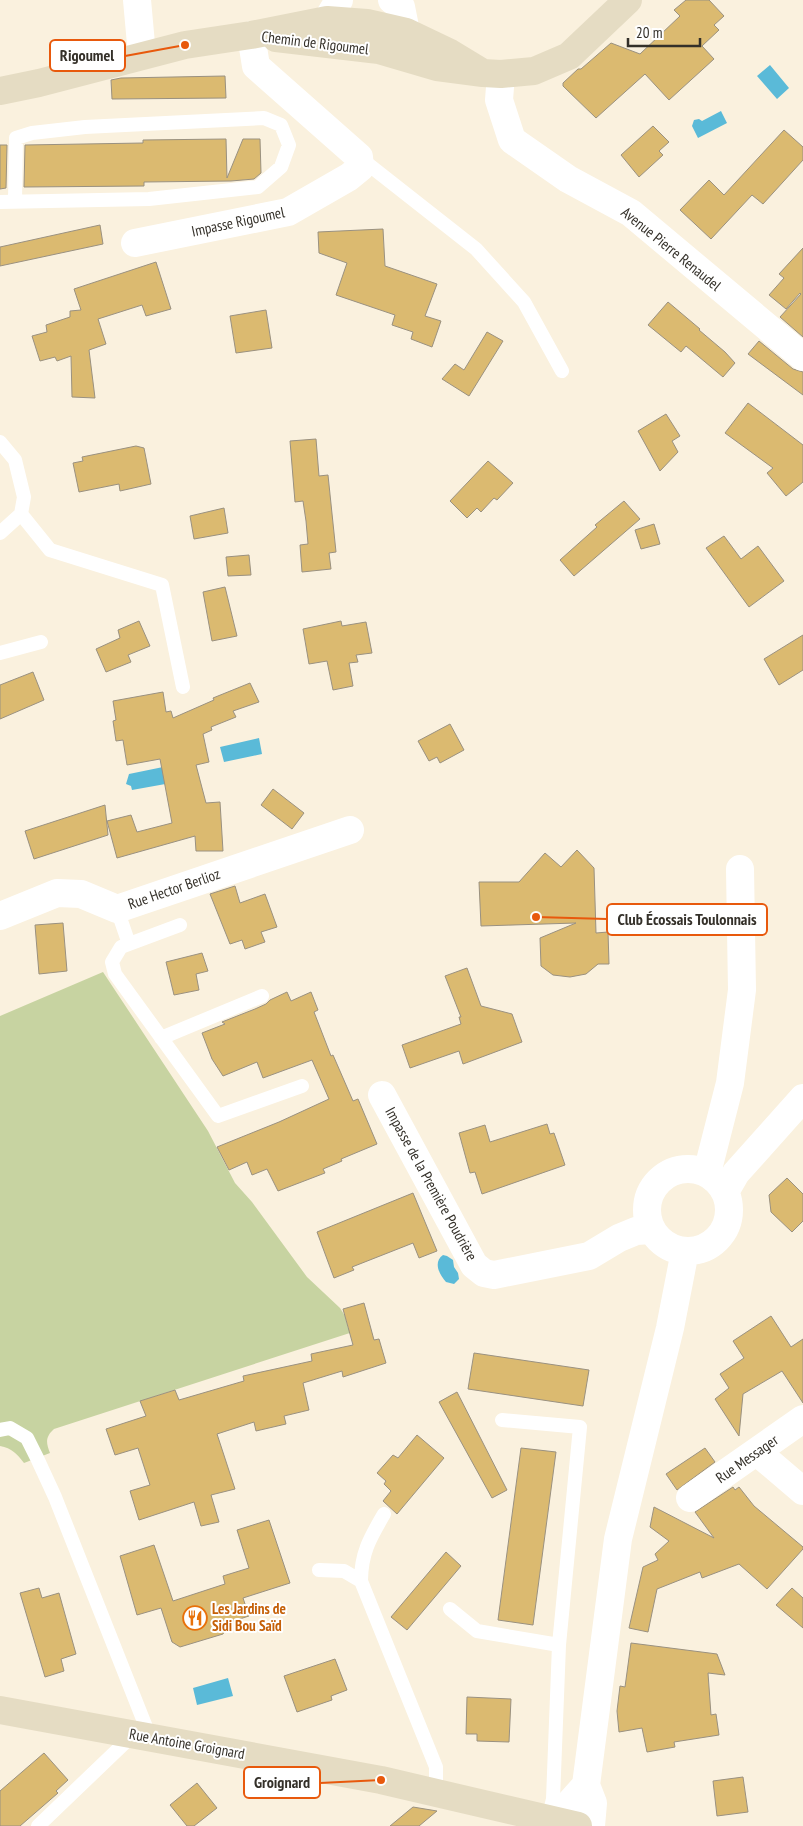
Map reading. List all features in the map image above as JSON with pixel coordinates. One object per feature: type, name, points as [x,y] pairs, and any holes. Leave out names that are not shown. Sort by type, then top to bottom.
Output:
[{"type":"main road","points":[[492,74],[534,71],[569,56],[628,0]]},
{"type":"main road","name":"Chemin de Rigoumel","points":[[0,91],[39,83],[185,45],[251,35],[333,10],[367,23],[406,32],[492,74]]},
{"type":"main road","name":"Chemin de Rigoumel","points":[[251,35],[379,50],[437,67],[492,74]]},
{"type":"main road","name":"Rue Antoine Groignard","points":[[0,1710],[380,1780],[566,1824]]},
{"type":"street","points":[[137,0],[142,56]]},
{"type":"street","points":[[392,0],[401,7],[406,32]]},
{"type":"street","name":"Chemin de Rigoumel","points":[[379,50],[406,32]]},
{"type":"street","points":[[251,35],[256,66],[359,157]]},
{"type":"street","name":"Avenue Pierre Renaudel","points":[[492,74],[512,140],[568,180],[631,213],[803,357]]},
{"type":"street","name":"Impasse Rigoumel","points":[[135,243],[288,212],[360,168],[359,157]]},
{"type":"street","name":"Rue Hector Berlioz","points":[[0,916],[57,892],[81,894],[116,909],[350,830]]},
{"type":"street","points":[[716,1183],[742,990],[740,869]]},
{"type":"street","name":"Impasse de la Première Poudrière","points":[[382,1095],[474,1265],[484,1273],[494,1275],[589,1256],[619,1238],[636,1231],[652,1230]]},
{"type":"street","points":[[716,1183],[736,1174],[803,1098]]},
{"type":"street","points":[[685,1169],[693,1169],[716,1183],[729,1206],[728,1220],[722,1234],[711,1244],[699,1250],[685,1251],[667,1246],[652,1230],[647,1210],[651,1192],[660,1181],[671,1173],[685,1169]]},
{"type":"street","points":[[566,1824],[568,1805],[586,1784],[618,1539],[670,1328],[685,1251]]},
{"type":"street","name":"Rue Messager","points":[[690,1498],[803,1419]]},
{"type":"street","points":[[757,1452],[803,1491]]},
{"type":"lane","points":[[0,202],[15,202],[150,199],[258,187],[281,167],[289,144],[281,125],[264,118],[85,127],[32,133],[16,138],[15,202]]},
{"type":"lane","points":[[359,157],[476,249],[524,302],[562,371]]},
{"type":"lane","points":[[0,442],[15,460],[24,497],[21,514],[0,533]]},
{"type":"lane","points":[[21,514],[50,550],[162,585],[183,688]]},
{"type":"lane","points":[[0,652],[40,642]]},
{"type":"lane","points":[[116,909],[129,944]]},
{"type":"lane","points":[[180,925],[121,947],[112,962],[115,974],[218,1116],[302,1086]]},
{"type":"lane","points":[[161,1038],[262,996]]},
{"type":"lane","points":[[502,1420],[580,1427],[559,1646],[553,1799],[566,1824]]},
{"type":"lane","points":[[0,1430],[10,1428],[27,1438],[37,1458],[55,1497],[142,1736],[38,1826]]},
{"type":"lane","points":[[384,1514],[366,1544],[361,1566],[361,1580],[436,1767],[436,1792]]},
{"type":"lane","points":[[319,1570],[344,1571],[361,1580]]},
{"type":"lane","points":[[450,1609],[477,1630],[559,1646]]},
{"type":"green space","points":[[103,972],[208,1131],[235,1183],[252,1202],[307,1277],[340,1308],[345,1316],[348,1328],[356,1331],[54,1429],[47,1440],[50,1453],[24,1463],[14,1452],[0,1446],[0,1016]]},
{"type":"water","points":[[770,65],[789,88],[777,99],[757,76]]},
{"type":"water","points":[[721,111],[727,123],[698,138],[692,126],[694,120],[699,119],[702,121]]},
{"type":"water","points":[[259,738],[262,754],[224,762],[220,747]]},
{"type":"water","points":[[168,766],[171,783],[132,790],[131,786],[126,784],[129,774]]},
{"type":"water","points":[[443,1255],[453,1260],[454,1267],[458,1273],[459,1279],[454,1284],[446,1282],[439,1272],[438,1261]]},
{"type":"water","points":[[228,1678],[233,1696],[197,1705],[193,1688]]},
{"type":"building","points":[[686,0],[709,0],[724,16],[714,25],[719,30],[702,46],[714,59],[669,100],[645,74],[596,118],[563,86],[563,83],[578,69],[581,69],[611,43],[640,54],[680,16],[674,10]]},
{"type":"building","points":[[225,76],[226,98],[112,99],[111,80],[121,78]]},
{"type":"building","points":[[653,126],[669,142],[659,151],[663,155],[639,177],[621,155]]},
{"type":"building","points":[[784,130],[803,147],[803,160],[763,204],[752,195],[711,239],[680,210],[709,180],[724,195]]},
{"type":"building","points":[[226,139],[227,178],[243,139],[260,139],[261,173],[254,179],[144,182],[144,186],[24,187],[25,145],[143,143],[143,140]]},
{"type":"building","points":[[0,145],[7,145],[6,188],[0,189]]},
{"type":"building","points":[[100,225],[103,244],[0,266],[0,247]]},
{"type":"building","points":[[383,229],[385,266],[437,284],[425,316],[441,321],[432,347],[411,339],[413,332],[392,325],[395,315],[336,295],[347,263],[319,253],[318,232]]},
{"type":"building","points":[[803,248],[803,337],[780,317],[801,294],[786,309],[769,295],[784,278],[779,274]]},
{"type":"building","points":[[156,262],[171,309],[146,316],[142,305],[98,319],[106,344],[89,350],[95,398],[72,397],[71,356],[57,361],[55,357],[40,361],[32,336],[47,332],[46,325],[70,317],[70,311],[81,310],[74,289]]},
{"type":"building","points":[[668,302],[700,329],[735,363],[723,377],[686,346],[681,352],[648,325]]},
{"type":"building","points":[[266,310],[272,348],[236,353],[230,316]]},
{"type":"building","points":[[487,332],[503,341],[469,396],[442,379],[455,364],[464,370]]},
{"type":"building","points":[[759,341],[793,369],[803,372],[803,395],[748,354]]},
{"type":"building","points":[[748,403],[803,445],[803,482],[786,496],[767,473],[773,468],[725,433]]},
{"type":"building","points":[[666,414],[680,436],[672,441],[678,452],[660,471],[638,431]]},
{"type":"building","points":[[316,439],[319,476],[328,475],[336,552],[329,553],[331,569],[302,572],[300,545],[308,544],[306,521],[303,501],[295,502],[290,441]]},
{"type":"building","points":[[136,446],[144,448],[151,484],[120,491],[119,484],[79,492],[73,463],[83,461],[82,457]]},
{"type":"building","points":[[488,461],[513,483],[497,500],[494,498],[481,512],[477,508],[467,518],[450,501]]},
{"type":"building","points":[[624,501],[640,519],[574,576],[560,560],[597,527],[595,525]]},
{"type":"building","points":[[224,508],[228,533],[194,539],[190,516]]},
{"type":"building","points":[[654,524],[660,544],[641,549],[635,530]]},
{"type":"building","points":[[724,536],[741,559],[758,546],[784,581],[749,607],[706,548]]},
{"type":"building","points":[[249,555],[251,575],[228,576],[226,557]]},
{"type":"building","points":[[225,587],[237,636],[212,641],[203,592]]},
{"type":"building","points":[[139,621],[150,646],[128,655],[131,662],[106,672],[96,649],[120,638],[118,630]]},
{"type":"building","points":[[341,621],[342,626],[366,622],[372,653],[356,655],[358,662],[349,663],[353,686],[333,690],[327,661],[309,664],[303,629]]},
{"type":"building","points":[[803,635],[803,670],[779,685],[764,659]]},
{"type":"building","points":[[33,672],[44,700],[0,719],[0,685]]},
{"type":"building","points":[[250,683],[259,702],[233,711],[236,717],[211,727],[212,730],[203,734],[209,762],[196,765],[206,803],[220,802],[223,851],[196,851],[195,836],[117,858],[107,821],[131,815],[137,832],[172,823],[160,759],[127,765],[123,740],[116,741],[113,721],[116,720],[113,701],[163,692],[166,712],[171,711],[173,718],[214,700],[213,698]]},
{"type":"building","points":[[450,724],[464,750],[440,763],[437,757],[429,761],[418,741]]},
{"type":"building","points":[[273,789],[304,813],[292,829],[261,805]]},
{"type":"building","points":[[105,805],[108,835],[34,859],[25,831]]},
{"type":"building","points":[[577,850],[594,868],[596,933],[608,932],[609,964],[598,964],[586,974],[570,977],[553,975],[541,966],[540,938],[576,923],[481,926],[479,882],[519,882],[545,853],[561,867]]},
{"type":"building","points":[[235,886],[240,903],[265,894],[277,927],[261,932],[265,942],[245,949],[242,940],[230,944],[210,894]]},
{"type":"building","points":[[63,923],[67,971],[39,974],[35,925]]},
{"type":"building","points":[[202,953],[208,971],[196,974],[199,990],[174,995],[166,962]]},
{"type":"building","points":[[467,968],[481,1006],[512,1014],[522,1042],[463,1064],[459,1051],[410,1068],[402,1045],[461,1024],[459,1017],[461,1017],[445,976]]},
{"type":"building","points":[[287,992],[291,1001],[311,992],[318,1010],[314,1012],[331,1056],[333,1055],[353,1101],[358,1099],[377,1144],[341,1159],[342,1161],[323,1169],[325,1173],[278,1191],[267,1169],[252,1175],[247,1162],[229,1170],[217,1147],[329,1099],[312,1060],[263,1078],[257,1062],[223,1076],[212,1059],[202,1033],[225,1024],[222,1022],[266,1004]]},
{"type":"building","points":[[547,1124],[550,1134],[554,1133],[565,1165],[482,1194],[475,1172],[470,1173],[459,1133],[485,1125],[490,1142]]},
{"type":"building","points":[[787,1178],[803,1194],[803,1221],[792,1232],[771,1212],[769,1195]]},
{"type":"building","points":[[413,1193],[437,1251],[419,1258],[413,1243],[352,1267],[354,1270],[334,1278],[317,1232]]},
{"type":"building","points":[[364,1303],[374,1340],[379,1339],[386,1363],[343,1377],[342,1371],[303,1383],[309,1410],[284,1416],[286,1424],[256,1431],[254,1422],[217,1434],[235,1489],[211,1495],[219,1522],[201,1526],[194,1502],[139,1520],[130,1491],[150,1485],[138,1448],[115,1455],[106,1429],[146,1416],[140,1401],[175,1390],[179,1400],[244,1381],[243,1376],[312,1361],[311,1354],[353,1345],[343,1309]]},
{"type":"building","points":[[771,1316],[791,1347],[803,1339],[803,1403],[782,1371],[743,1394],[739,1436],[715,1399],[729,1388],[720,1374],[744,1358],[733,1341]]},
{"type":"building","points":[[474,1353],[589,1370],[583,1406],[468,1389]]},
{"type":"building","points":[[457,1392],[507,1490],[492,1498],[439,1402]]},
{"type":"building","points":[[417,1435],[444,1458],[397,1514],[383,1501],[391,1491],[384,1484],[386,1481],[377,1473],[393,1455],[398,1458]]},
{"type":"building","points":[[521,1448],[556,1452],[533,1625],[498,1620]]},
{"type":"building","points":[[705,1448],[715,1462],[677,1490],[666,1474]]},
{"type":"building","points":[[733,1487],[735,1490],[739,1487],[754,1506],[803,1547],[803,1549],[767,1589],[739,1564],[702,1578],[700,1572],[657,1589],[648,1632],[629,1628],[643,1567],[658,1560],[655,1554],[669,1541],[650,1527],[654,1507],[714,1538],[695,1512]]},
{"type":"building","points":[[269,1520],[290,1583],[243,1598],[249,1616],[230,1622],[223,1634],[180,1647],[172,1642],[161,1608],[137,1615],[120,1556],[154,1545],[173,1601],[225,1584],[223,1576],[249,1568],[237,1530]]},
{"type":"building","points":[[446,1552],[461,1566],[407,1630],[391,1617]]},
{"type":"building","points":[[39,1588],[42,1598],[59,1593],[76,1654],[61,1659],[64,1671],[45,1677],[20,1593]]},
{"type":"building","points":[[792,1588],[803,1598],[803,1628],[776,1605]]},
{"type":"building","points":[[631,1643],[717,1654],[725,1675],[708,1673],[711,1715],[716,1714],[719,1735],[674,1742],[675,1747],[647,1752],[642,1728],[619,1732],[617,1711],[620,1686],[625,1687]]},
{"type":"building","points":[[335,1659],[347,1690],[331,1696],[332,1700],[297,1712],[284,1676]]},
{"type":"building","points":[[467,1697],[511,1699],[509,1742],[477,1741],[477,1734],[466,1734]]},
{"type":"building","points":[[44,1753],[68,1780],[56,1791],[58,1793],[20,1826],[0,1826],[0,1791]]},
{"type":"building","points":[[743,1777],[748,1812],[717,1816],[713,1781]]},
{"type":"building","points":[[197,1783],[217,1808],[194,1826],[187,1826],[170,1805]]},
{"type":"building","points":[[413,1807],[437,1811],[419,1826],[390,1826]]},
{"type":"place","name":"Rigoumel","points":[[185,45]]},
{"type":"place","name":"Club Écossais Toulonnais","points":[[536,917]]},
{"type":"place","name":"Les Jardins de Sidi Bou Saïd","points":[[195,1618]]},
{"type":"place","name":"Groignard","points":[[381,1780]]}]
